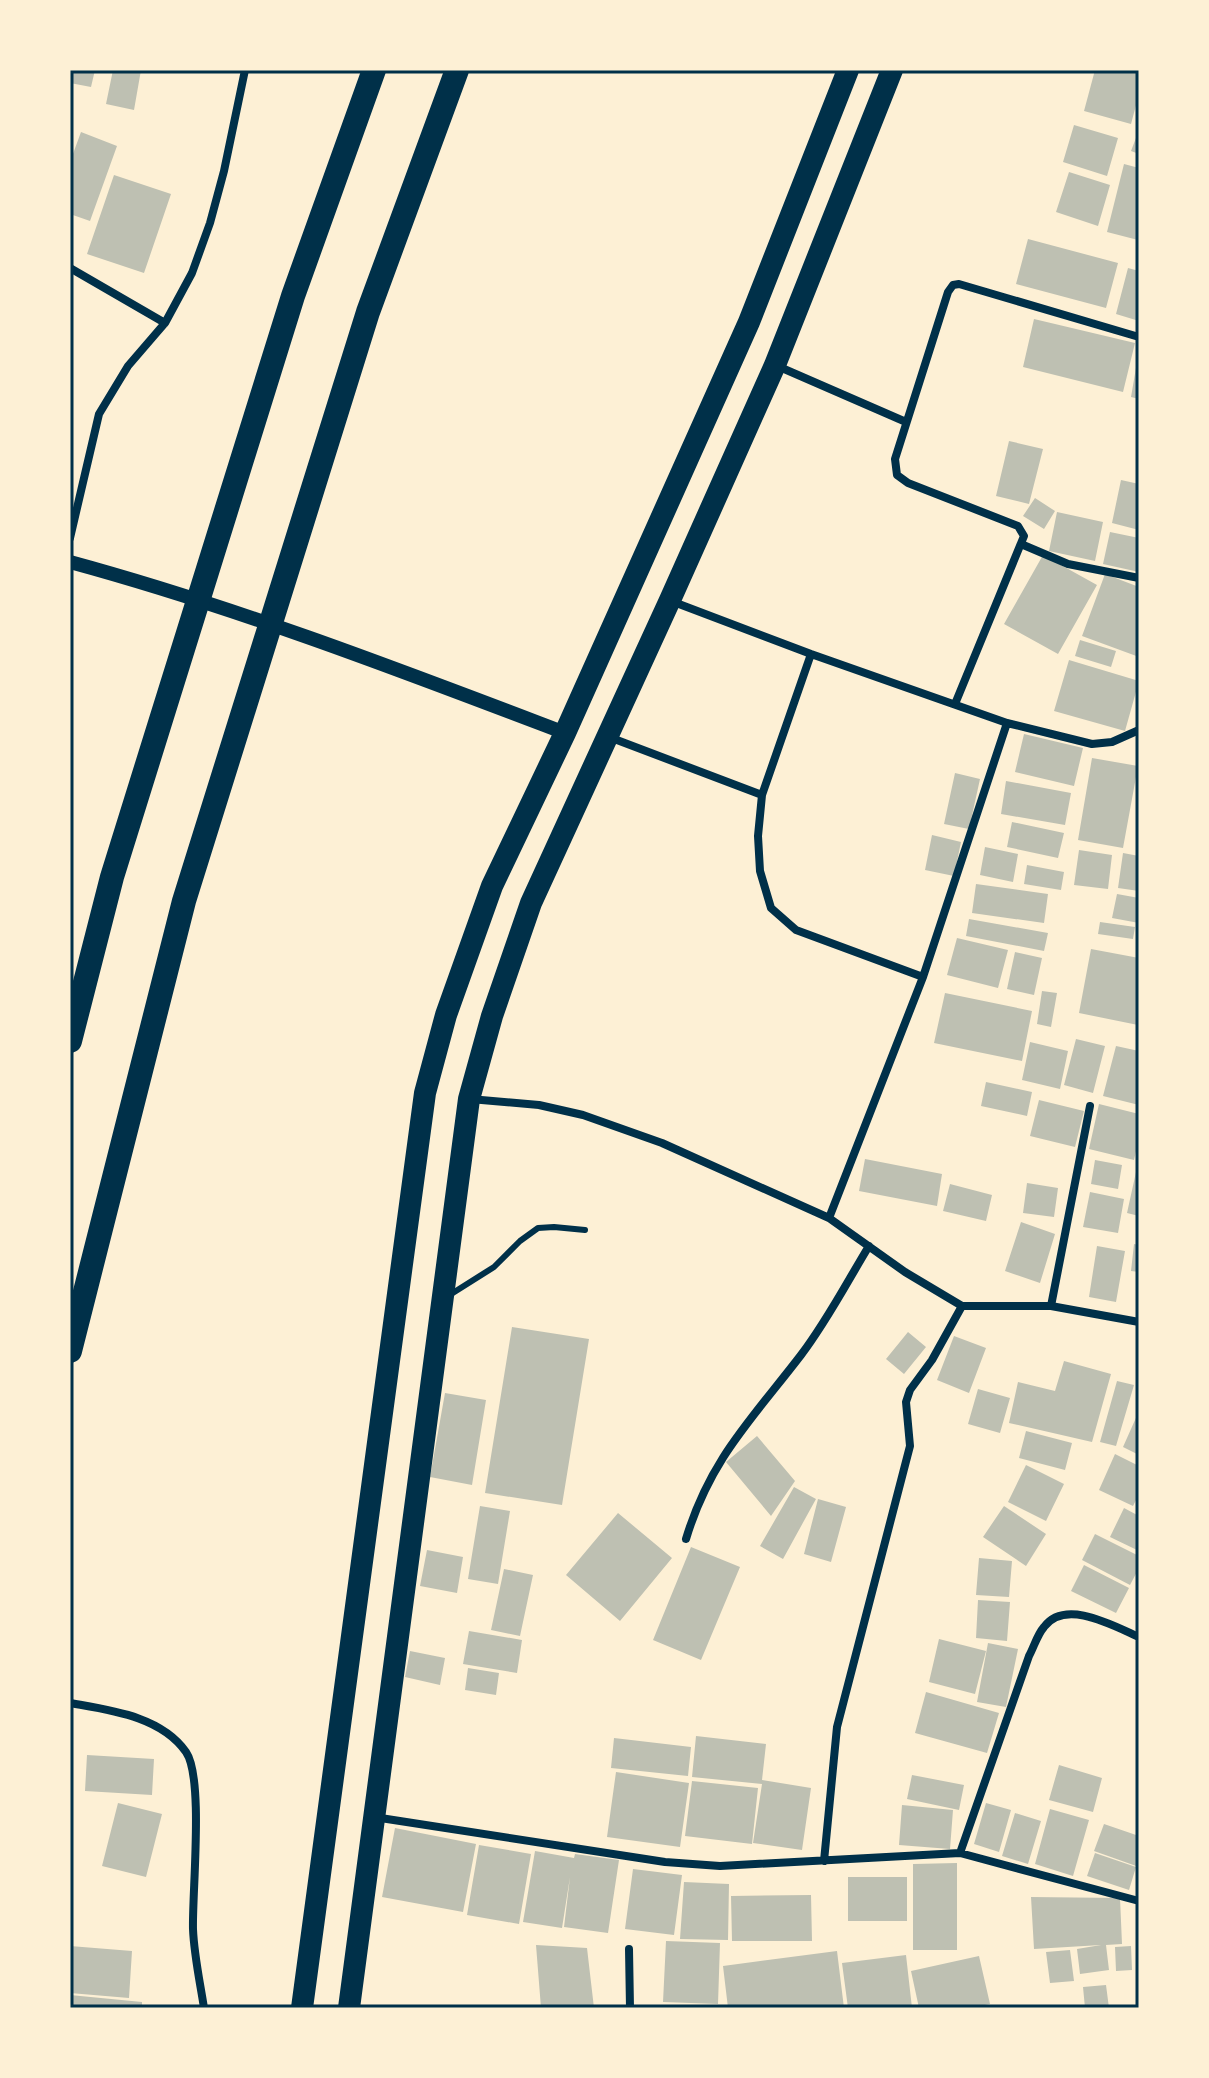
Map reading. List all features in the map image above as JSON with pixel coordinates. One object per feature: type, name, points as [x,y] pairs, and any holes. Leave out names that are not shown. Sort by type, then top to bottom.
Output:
[{"type":"highway","points":[[70,1041],[112,877],[283,326],[374,70]]},
{"type":"highway","points":[[70,1351],[184,901],[368,312],[457,70]]},
{"type":"highway","points":[[302,2008],[425,1093],[446,1015],[492,886],[565,733],[749,322],[848,70]]},
{"type":"highway","points":[[349,2008],[469,1099],[492,1016],[531,903],[775,365],[892,70]]},
{"type":"street","points":[[70,538],[72,517],[99,414],[128,366],[165,323],[192,273],[210,223],[245,70]]},
{"type":"street","points":[[70,268],[165,323]]},
{"type":"street","points":[[955,704],[1021,544],[1023,531],[1018,526],[908,483],[897,475],[895,459],[948,292],[953,285],[959,284],[1139,337]]},
{"type":"street","points":[[775,365],[906,422]]},
{"type":"street","points":[[1021,544],[1068,564],[1139,578]]},
{"type":"street","points":[[70,562],[340,647],[565,733]]},
{"type":"street","points":[[670,600],[1007,723],[1092,744],[1112,742],[1139,730]]},
{"type":"street","points":[[811,654],[762,795],[758,836],[760,871],[771,908],[796,930],[923,977]]},
{"type":"street","points":[[829,1218],[923,977],[1007,723]]},
{"type":"street","points":[[608,736],[762,795]]},
{"type":"street","points":[[469,1099],[539,1105],[622,1127],[758,1184],[829,1218],[962,1306],[1051,1306],[1139,1322]]},
{"type":"street","points":[[1051,1306],[1090,1106]]},
{"type":"street","points":[[686,1539],[696,1506],[718,1464],[744,1424],[803,1353],[869,1246]]},
{"type":"street","points":[[824,1861],[837,1727],[910,1446],[906,1402],[910,1390],[932,1360],[962,1306]]},
{"type":"street","points":[[960,1853],[1029,1656],[1044,1627],[1056,1616],[1071,1613],[1139,1637]]},
{"type":"street","points":[[70,1703],[124,1713],[164,1731],[187,1753],[196,1799],[193,1931],[204,2008]]},
{"type":"street","points":[[374,1817],[665,1862],[720,1866],[960,1853],[1139,1901]]},
{"type":"street","points":[[629,1949],[630,2008]]},
{"type":"lane","points":[[443,1299],[494,1267],[538,1228],[585,1230]]},
{"type":"building","points":[[70,70],[95,70],[91,87],[70,83]]},
{"type":"building","points":[[113,70],[141,70],[134,110],[106,104]]},
{"type":"building","points":[[1095,70],[1139,72],[1139,94],[1131,124],[1084,111]]},
{"type":"building","points":[[1074,125],[1118,138],[1107,176],[1063,162]]},
{"type":"building","points":[[1139,130],[1139,154],[1131,151]]},
{"type":"building","points":[[81,132],[117,146],[90,221],[70,214],[70,162]]},
{"type":"building","points":[[1124,164],[1139,168],[1138,240],[1107,232]]},
{"type":"building","points":[[1069,172],[1110,185],[1098,226],[1056,212]]},
{"type":"building","points":[[114,175],[171,194],[144,273],[87,254]]},
{"type":"building","points":[[1028,239],[1118,263],[1106,308],[1016,284]]},
{"type":"building","points":[[1128,268],[1139,271],[1139,321],[1116,314]]},
{"type":"building","points":[[1034,319],[1135,343],[1123,392],[1023,367]]},
{"type":"building","points":[[1139,362],[1139,399],[1131,397]]},
{"type":"building","points":[[1009,441],[1043,449],[1029,504],[996,496]]},
{"type":"building","points":[[1121,480],[1139,484],[1139,530],[1112,523]]},
{"type":"building","points":[[1035,498],[1055,511],[1044,529],[1023,516]]},
{"type":"building","points":[[1057,512],[1103,522],[1095,561],[1049,551]]},
{"type":"building","points":[[1110,532],[1139,538],[1139,572],[1103,564]]},
{"type":"building","points":[[1043,555],[1097,585],[1058,654],[1004,624]]},
{"type":"building","points":[[1105,574],[1139,587],[1139,657],[1082,636]]},
{"type":"building","points":[[1080,640],[1116,651],[1111,667],[1075,656]]},
{"type":"building","points":[[1069,660],[1139,681],[1125,731],[1054,711]]},
{"type":"building","points":[[1024,734],[1083,748],[1074,786],[1015,772]]},
{"type":"building","points":[[1092,758],[1138,766],[1123,848],[1078,840]]},
{"type":"building","points":[[955,773],[980,779],[969,829],[944,824]]},
{"type":"building","points":[[1006,781],[1071,793],[1065,825],[1001,814]]},
{"type":"building","points":[[1012,822],[1064,833],[1058,858],[1007,847]]},
{"type":"building","points":[[932,835],[961,842],[954,876],[925,870]]},
{"type":"building","points":[[985,847],[1018,854],[1013,882],[980,875]]},
{"type":"building","points":[[1079,850],[1112,855],[1108,889],[1074,885]]},
{"type":"building","points":[[1123,853],[1139,856],[1139,891],[1118,888]]},
{"type":"building","points":[[1027,865],[1064,872],[1061,890],[1024,884]]},
{"type":"building","points":[[976,884],[1048,894],[1044,923],[972,913]]},
{"type":"building","points":[[1117,894],[1139,898],[1139,923],[1112,918]]},
{"type":"building","points":[[969,919],[1048,933],[1044,951],[966,936]]},
{"type":"building","points":[[1100,922],[1135,927],[1133,939],[1098,934]]},
{"type":"building","points":[[957,938],[1008,950],[998,988],[947,975]]},
{"type":"building","points":[[1091,949],[1139,958],[1138,1025],[1079,1013]]},
{"type":"building","points":[[1015,952],[1042,958],[1034,995],[1007,989]]},
{"type":"building","points":[[1042,991],[1057,993],[1051,1027],[1037,1024]]},
{"type":"building","points":[[945,993],[1032,1011],[1022,1061],[934,1043]]},
{"type":"building","points":[[1076,1039],[1105,1046],[1093,1093],[1064,1085]]},
{"type":"building","points":[[1030,1042],[1068,1051],[1060,1089],[1022,1080]]},
{"type":"building","points":[[1116,1046],[1139,1051],[1139,1105],[1103,1096]]},
{"type":"building","points":[[986,1082],[1032,1092],[1027,1116],[981,1106]]},
{"type":"building","points":[[1039,1100],[1084,1111],[1075,1147],[1030,1136]]},
{"type":"building","points":[[1099,1104],[1139,1114],[1139,1138],[1134,1160],[1089,1149]]},
{"type":"building","points":[[865,1159],[942,1174],[937,1206],[859,1191]]},
{"type":"building","points":[[1095,1160],[1122,1165],[1118,1189],[1091,1184]]},
{"type":"building","points":[[1139,1163],[1139,1216],[1127,1213]]},
{"type":"building","points":[[1027,1183],[1058,1188],[1054,1217],[1023,1213]]},
{"type":"building","points":[[950,1184],[992,1195],[986,1221],[943,1211]]},
{"type":"building","points":[[1090,1192],[1124,1199],[1118,1233],[1083,1227]]},
{"type":"building","points":[[1021,1222],[1055,1234],[1040,1283],[1005,1271]]},
{"type":"building","points":[[1134,1244],[1139,1245],[1139,1272],[1131,1271]]},
{"type":"building","points":[[1097,1246],[1125,1251],[1116,1302],[1089,1297]]},
{"type":"building","points":[[512,1327],[589,1339],[562,1505],[485,1493]]},
{"type":"building","points":[[908,1332],[926,1347],[904,1374],[886,1359]]},
{"type":"building","points":[[954,1336],[986,1348],[969,1393],[937,1380]]},
{"type":"building","points":[[1064,1361],[1111,1374],[1092,1442],[1009,1423],[1018,1382],[1055,1391]]},
{"type":"building","points":[[1117,1381],[1134,1385],[1116,1446],[1100,1442]]},
{"type":"building","points":[[978,1389],[1010,1398],[1000,1433],[968,1424]]},
{"type":"building","points":[[445,1393],[486,1400],[472,1485],[430,1477]]},
{"type":"building","points":[[1139,1411],[1139,1455],[1123,1447]]},
{"type":"building","points":[[1026,1431],[1072,1443],[1065,1470],[1019,1458]]},
{"type":"building","points":[[757,1436],[795,1481],[771,1516],[726,1462]]},
{"type":"building","points":[[1115,1454],[1139,1466],[1139,1494],[1133,1506],[1099,1490]]},
{"type":"building","points":[[1026,1465],[1064,1484],[1046,1521],[1008,1502]]},
{"type":"building","points":[[794,1487],[816,1499],[783,1559],[760,1546]]},
{"type":"building","points":[[818,1499],[846,1507],[831,1562],[804,1554]]},
{"type":"building","points":[[480,1506],[510,1511],[498,1584],[468,1579]]},
{"type":"building","points":[[1004,1506],[1046,1534],[1026,1566],[983,1537]]},
{"type":"building","points":[[1124,1508],[1139,1516],[1139,1551],[1110,1537]]},
{"type":"building","points":[[618,1513],[672,1558],[620,1621],[566,1575]]},
{"type":"building","points":[[1095,1534],[1139,1556],[1139,1568],[1130,1585],[1082,1560]]},
{"type":"building","points":[[691,1547],[740,1567],[701,1660],[653,1640]]},
{"type":"building","points":[[427,1550],[463,1557],[457,1593],[420,1586]]},
{"type":"building","points":[[979,1558],[1012,1561],[1009,1597],[976,1595]]},
{"type":"building","points":[[1084,1565],[1129,1588],[1116,1613],[1071,1591]]},
{"type":"building","points":[[504,1569],[533,1575],[520,1636],[491,1630]]},
{"type":"building","points":[[978,1600],[1010,1602],[1007,1641],[976,1638]]},
{"type":"building","points":[[469,1631],[522,1640],[517,1673],[463,1664]]},
{"type":"building","points":[[939,1639],[986,1651],[975,1694],[929,1682]]},
{"type":"building","points":[[988,1643],[1018,1649],[1006,1707],[977,1702]]},
{"type":"building","points":[[410,1651],[445,1658],[440,1685],[405,1677]]},
{"type":"building","points":[[468,1668],[499,1673],[496,1695],[465,1690]]},
{"type":"building","points":[[926,1692],[999,1713],[987,1753],[915,1733]]},
{"type":"building","points":[[696,1736],[766,1744],[762,1780],[811,1788],[802,1850],[753,1843],[762,1784],[692,1777]]},
{"type":"building","points":[[614,1738],[691,1747],[688,1776],[611,1768]]},
{"type":"building","points":[[87,1755],[154,1759],[152,1795],[85,1791]]},
{"type":"building","points":[[1059,1765],[1102,1778],[1093,1812],[1049,1800]]},
{"type":"building","points":[[616,1772],[689,1783],[680,1847],[607,1837]]},
{"type":"building","points":[[912,1775],[964,1785],[959,1810],[907,1799]]},
{"type":"building","points":[[692,1781],[758,1788],[752,1844],[685,1836]]},
{"type":"building","points":[[118,1803],[162,1814],[146,1877],[102,1866]]},
{"type":"building","points":[[986,1803],[1011,1810],[999,1852],[974,1844]]},
{"type":"building","points":[[902,1805],[953,1810],[950,1849],[899,1845]]},
{"type":"building","points":[[1050,1809],[1089,1820],[1073,1876],[1035,1864]]},
{"type":"building","points":[[1015,1813],[1041,1821],[1028,1864],[1002,1856]]},
{"type":"building","points":[[1104,1824],[1139,1836],[1139,1867],[1094,1851]]},
{"type":"building","points":[[395,1828],[476,1844],[463,1912],[382,1897]]},
{"type":"building","points":[[479,1845],[531,1854],[519,1924],[467,1915]]},
{"type":"building","points":[[535,1851],[574,1858],[575,1854],[619,1860],[608,1933],[564,1927],[570,1877],[562,1928],[523,1922]]},
{"type":"building","points":[[1095,1853],[1136,1867],[1129,1890],[1087,1876]]},
{"type":"building","points":[[957,1863],[957,1950],[913,1950],[913,1864]]},
{"type":"building","points":[[633,1869],[682,1875],[674,1935],[625,1929]]},
{"type":"building","points":[[848,1877],[907,1877],[907,1921],[848,1921]]},
{"type":"building","points":[[684,1882],[729,1884],[728,1940],[680,1939]]},
{"type":"building","points":[[811,1895],[812,1941],[732,1941],[731,1896]]},
{"type":"building","points":[[1031,1897],[1120,1898],[1122,1944],[1106,1945],[1109,1970],[1080,1974],[1077,1949],[1101,1945],[1034,1949]]},
{"type":"building","points":[[666,1941],[720,1943],[718,2004],[663,2002]]},
{"type":"building","points":[[536,1945],[587,1948],[594,2008],[541,2008]]},
{"type":"building","points":[[70,1946],[132,1951],[129,1998],[70,1993]]},
{"type":"building","points":[[1131,1946],[1132,1970],[1116,1971],[1115,1947]]},
{"type":"building","points":[[1070,1950],[1074,1981],[1050,1983],[1046,1952]]},
{"type":"building","points":[[837,1951],[844,2008],[728,2008],[723,1966]]},
{"type":"building","points":[[906,1955],[912,2008],[848,2008],[842,1963]]},
{"type":"building","points":[[979,1956],[990,2004],[969,2008],[919,2008],[911,1971]]},
{"type":"building","points":[[1106,1985],[1109,2008],[1085,2008],[1083,1987]]},
{"type":"building","points":[[70,1995],[142,2002],[142,2008],[70,2008]]}]
